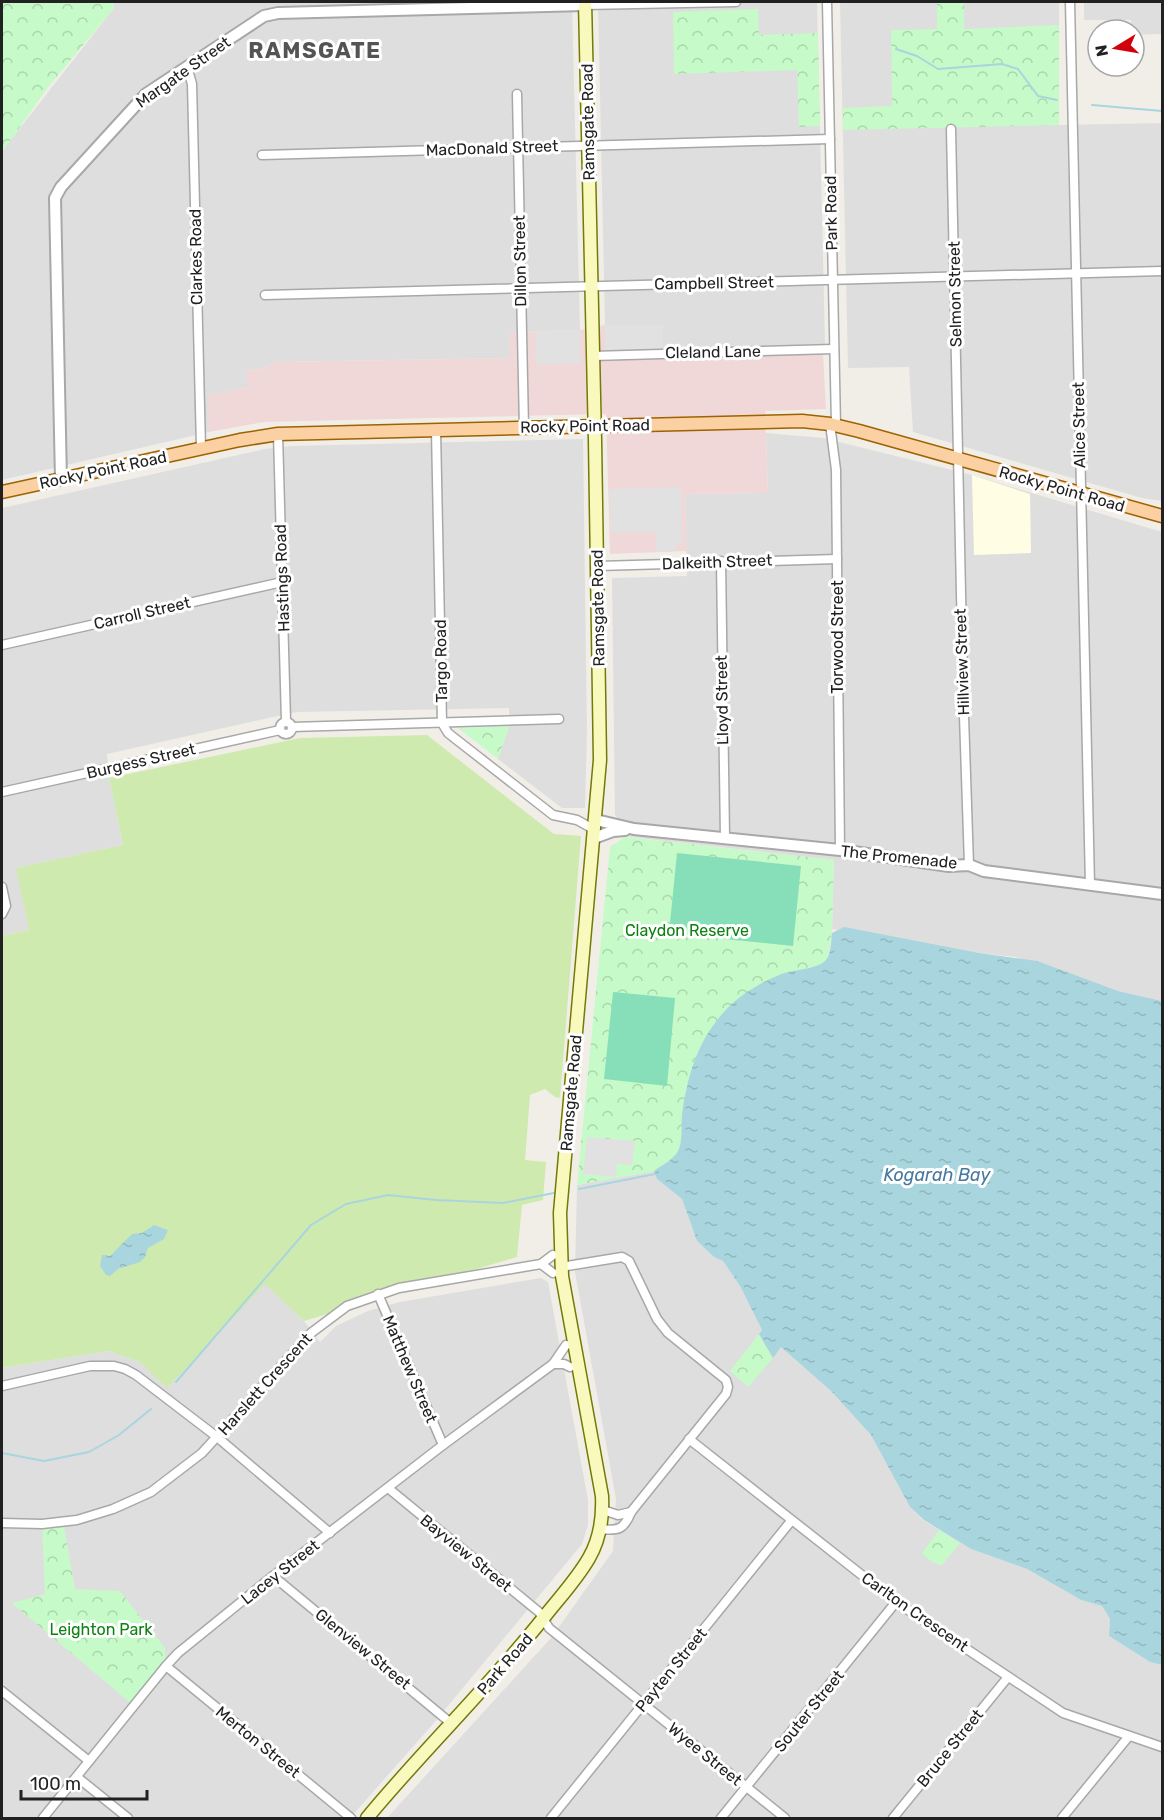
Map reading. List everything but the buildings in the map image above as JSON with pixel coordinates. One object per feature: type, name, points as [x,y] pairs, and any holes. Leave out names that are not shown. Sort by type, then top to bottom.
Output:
[{"type":"main road","name":"Ramsgate Road","points":[[585,3],[600,733],[595,825],[562,1186],[557,1270],[566,1345],[600,1529]]},
{"type":"main road","name":"Rocky Point Road","points":[[2,492],[201,448],[278,434],[802,421],[833,424],[1162,516]]},
{"type":"main road","name":"Ramsgate Road","points":[[561,1206],[553,1255],[602,1496],[603,1510],[600,1529]]},
{"type":"main road","name":"Park Road","points":[[367,1818],[392,1787],[500,1672],[543,1619],[590,1557],[600,1529]]},
{"type":"street","name":"Margate Street","points":[[61,480],[55,198],[61,187],[146,94],[264,16],[278,13],[585,3],[736,2]]},
{"type":"street","name":"Park Road","points":[[827,2],[834,349],[833,424]]},
{"type":"street","name":"Alice Street","points":[[1070,2],[1090,885]]},
{"type":"street","name":"Clarkes Road","points":[[188,67],[192,84],[201,448]]},
{"type":"street","name":"Dillon Street","points":[[517,94],[524,428]]},
{"type":"street","name":"Selmon Street","points":[[951,129],[959,459]]},
{"type":"street","name":"MacDonald Street","points":[[262,155],[830,140]]},
{"type":"street","name":"Campbell Street","points":[[266,295],[1162,272]]},
{"type":"street","name":"Cleland Lane","points":[[593,356],[834,349]]},
{"type":"street","name":"Torwood Street","points":[[833,424],[836,470],[840,850]]},
{"type":"street","name":"Targo Road","points":[[436,430],[442,723],[448,733],[553,815],[595,825]]},
{"type":"street","name":"Hastings Road","points":[[278,434],[289,724]]},
{"type":"street","name":"Hillview Street","points":[[959,459],[961,626],[969,865]]},
{"type":"street","name":"Dalkeith Street","points":[[598,566],[837,558]]},
{"type":"street","name":"Lloyd Street","points":[[722,561],[725,838]]},
{"type":"street","name":"Carroll Street","points":[[2,645],[282,582]]},
{"type":"street","points":[[289,724],[442,723],[558,719]]},
{"type":"street","name":"Burgess Street","points":[[2,792],[280,729],[280,724],[289,724]]},
{"type":"street","points":[[577,820],[595,825]]},
{"type":"street","name":"The Promenade","points":[[595,825],[840,850],[950,866],[969,865],[984,871],[1162,894]]},
{"type":"street","name":"The Promenade","points":[[595,825],[613,831],[634,829]]},
{"type":"street","points":[[2,887],[6,906],[2,914]]},
{"type":"street","name":"Harslett Crescent","points":[[2,1522],[42,1524],[63,1522],[122,1505],[151,1492],[185,1468],[217,1437],[312,1332],[347,1306],[399,1288],[541,1264],[553,1255]]},
{"type":"street","points":[[541,1264],[557,1270],[622,1257],[629,1261],[662,1326],[726,1380],[728,1387],[726,1394],[631,1512],[627,1523],[615,1530],[600,1529]]},
{"type":"street","name":"Matthew Street","points":[[378,1294],[443,1445]]},
{"type":"street","name":"Lacey Street","points":[[43,1818],[165,1666],[192,1641],[443,1445],[553,1364],[566,1345]]},
{"type":"street","points":[[553,1364],[564,1364],[570,1367]]},
{"type":"street","points":[[2,1386],[90,1366],[114,1365],[136,1375],[217,1437],[330,1533]]},
{"type":"street","name":"Carlton Crescent","points":[[689,1439],[896,1602],[1063,1713],[1162,1747]]},
{"type":"street","name":"Bayview Street","points":[[388,1488],[539,1612],[543,1619]]},
{"type":"street","points":[[603,1510],[618,1515],[631,1512]]},
{"type":"street","name":"Payten Street","points":[[551,1818],[791,1521]]},
{"type":"street","name":"Glenview Street","points":[[273,1576],[452,1724]]},
{"type":"street","name":"Souter Street","points":[[721,1818],[896,1602]]},
{"type":"street","name":"Wyee Street","points":[[543,1619],[549,1628],[785,1818]]},
{"type":"street","name":"Merton Street","points":[[165,1666],[351,1818]]},
{"type":"street","name":"Bruce Street","points":[[893,1818],[1008,1677]]},
{"type":"street","points":[[2,1691],[89,1761]]},
{"type":"street","points":[[1062,1818],[1129,1736]]},
{"type":"street","points":[[77,1777],[128,1818]]},
{"type":"shaded area","points":[[114,2],[572,2],[580,330],[510,332],[510,358],[274,362],[263,368],[247,371],[247,387],[209,396],[209,432],[2,480],[2,151],[114,8]]},
{"type":"shaded area","points":[[598,2],[817,2],[825,344],[663,349],[663,325],[605,325]]},
{"type":"shaded area","points":[[840,2],[1059,2],[1059,125],[1162,123],[1162,501],[1142,498],[913,432],[909,367],[848,368]]},
{"type":"shaded area","points":[[1084,2],[1162,2],[1162,34],[1146,35],[1146,18],[1086,18],[1084,20]]},
{"type":"shaded area","points":[[605,325],[663,325],[663,358],[823,353],[826,409],[765,411],[768,493],[685,494],[687,551],[610,554],[606,414],[264,422],[209,432],[208,396],[247,387],[247,371],[263,368],[274,362],[510,358],[510,332],[580,330]]},
{"type":"shaded area","points":[[605,325],[663,325],[663,358],[605,359]]},
{"type":"shaded area","points":[[580,330],[581,363],[536,365],[535,332]]},
{"type":"shaded area","points":[[766,433],[823,438],[972,475],[1162,532],[1162,1001],[1118,991],[1016,957],[832,929],[834,860],[630,837],[615,815],[612,578],[687,576],[685,494],[768,493]]},
{"type":"shaded area","points":[[583,439],[587,731],[585,808],[562,808],[498,759],[509,726],[509,708],[297,712],[268,718],[107,754],[109,778],[123,845],[17,868],[29,930],[2,936],[2,508],[265,449],[292,446]]},
{"type":"shaded area","points":[[972,475],[1030,494],[1031,553],[974,555]]},
{"type":"shaded area","points":[[681,487],[682,543],[676,543],[676,551],[656,552],[655,532],[611,533],[609,489]]},
{"type":"shaded area","points":[[587,1137],[635,1141],[632,1165],[617,1164],[616,1177],[583,1174]]},
{"type":"shaded area","points":[[654,1171],[657,1179],[682,1199],[697,1241],[714,1257],[723,1261],[740,1286],[773,1357],[781,1347],[831,1391],[871,1435],[910,1507],[923,1520],[971,1549],[1027,1569],[1081,1600],[1102,1606],[1110,1619],[1109,1636],[1150,1662],[1162,1665],[1162,1818],[387,1818],[551,1638],[613,1551],[616,1499],[575,1272],[577,1185]]},
{"type":"shaded area","points":[[541,1278],[548,1282],[588,1500],[588,1525],[582,1544],[433,1724],[350,1818],[2,1818],[2,1368],[108,1351],[140,1362],[167,1387],[265,1283],[304,1321],[320,1342],[336,1326],[368,1311],[400,1302]]},
{"type":"green space","points":[[2,2],[114,2],[114,8],[49,86],[2,152]]},
{"type":"green space","points":[[937,2],[964,2],[964,29],[1059,25],[1059,125],[843,130],[843,108],[892,106],[891,30],[937,29]]},
{"type":"green space","points":[[758,9],[759,35],[818,33],[820,126],[799,127],[797,70],[674,74],[673,12]]},
{"type":"green space","points":[[509,726],[498,759],[458,728]]},
{"type":"green space","points":[[427,735],[554,834],[581,836],[560,1098],[545,1089],[530,1095],[525,1160],[546,1162],[543,1200],[522,1205],[517,1257],[304,1321],[265,1284],[167,1388],[140,1362],[108,1351],[2,1368],[2,936],[29,930],[16,868],[123,845],[109,778],[300,738]]},
{"type":"green space","name":"Claydon Reserve","points":[[625,837],[834,860],[832,933],[828,958],[825,962],[778,975],[752,990],[723,1012],[686,1087],[680,1148],[673,1158],[654,1171],[577,1185],[610,847]]},
{"type":"green space","points":[[677,853],[801,866],[793,946],[669,933]]},
{"type":"green space","points":[[613,992],[675,998],[667,1086],[604,1079]]},
{"type":"green space","points":[[759,1334],[773,1358],[748,1387],[730,1371]]},
{"type":"green space","name":"Leighton Park","points":[[63,1522],[75,1589],[120,1591],[165,1648],[166,1666],[134,1706],[12,1603],[45,1594],[42,1524]]},
{"type":"green space","points":[[939,1530],[960,1543],[941,1566],[927,1559],[922,1553]]},
{"type":"water","name":"Kogarah Bay","points":[[844,927],[979,953],[1037,961],[1118,991],[1162,1001],[1162,1665],[1150,1662],[1109,1636],[1110,1619],[1102,1606],[1081,1600],[1027,1569],[971,1549],[924,1520],[910,1507],[871,1435],[831,1391],[781,1347],[773,1358],[759,1334],[762,1330],[740,1286],[723,1261],[714,1257],[697,1241],[682,1199],[657,1179],[654,1171],[673,1157],[680,1147],[682,1115],[690,1074],[713,1025],[734,1002],[756,986],[779,975],[822,963],[829,954],[832,933]]},
{"type":"water","points":[[154,1225],[168,1230],[164,1239],[148,1248],[145,1257],[140,1262],[118,1269],[110,1276],[106,1275],[100,1266],[102,1255],[110,1256],[132,1234],[142,1233]]},
{"type":"waterway","points":[[896,49],[917,56],[938,69],[1002,64],[1018,69],[1038,96],[1057,100]]},
{"type":"waterway","points":[[1092,105],[1162,111]]},
{"type":"waterway","points":[[579,1189],[655,1174]]},
{"type":"waterway","points":[[176,1382],[311,1225],[346,1204],[388,1195],[503,1203],[559,1192]]},
{"type":"waterway","points":[[2,1453],[44,1461],[89,1452],[119,1435],[151,1409]]},
{"type":"district","name":"RAMSGATE","points":[[315,50]]}]
